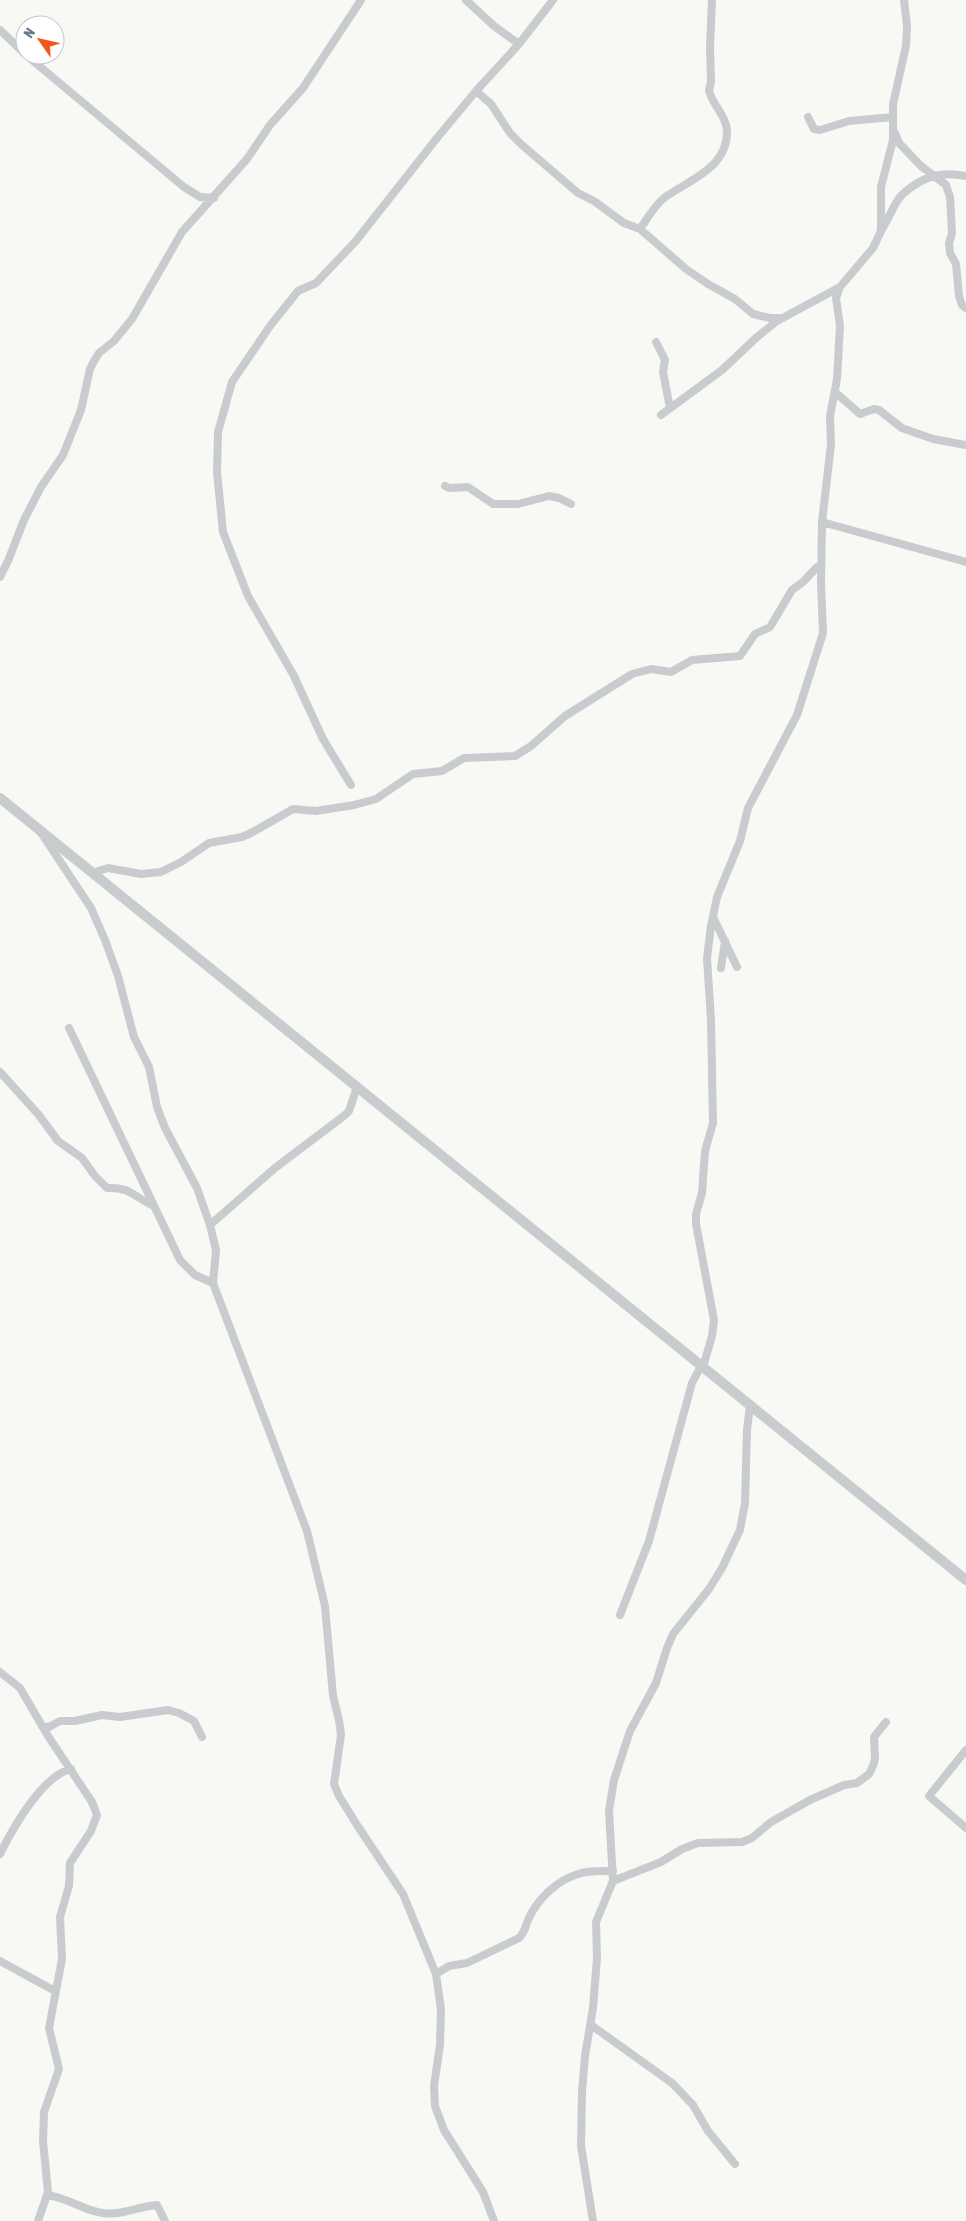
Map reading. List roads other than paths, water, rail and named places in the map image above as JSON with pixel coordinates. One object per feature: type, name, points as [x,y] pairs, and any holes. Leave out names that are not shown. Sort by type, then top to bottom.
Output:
[{"type":"street","points":[[0,576],[24,520],[41,487],[62,455],[81,410],[90,369],[94,360],[132,319],[182,232],[247,159],[270,125],[303,88],[361,0]]},
{"type":"street","points":[[466,0],[494,26],[519,44]]},
{"type":"street","points":[[350,785],[323,739],[294,676],[248,596],[222,532],[217,472],[218,432],[232,382],[270,326],[298,291],[316,284],[355,242],[476,91],[519,44],[553,0]]},
{"type":"street","points":[[640,228],[663,199],[686,186],[704,170],[711,167],[723,154],[726,126],[709,90],[711,82],[712,0]]},
{"type":"street","points":[[904,0],[907,26],[906,46],[895,90],[894,130],[899,143],[921,166],[946,185],[950,197],[952,233],[949,243],[950,253],[956,264],[959,296],[962,305],[966,308]]},
{"type":"street","points":[[0,30],[15,45]]},
{"type":"street","points":[[37,65],[184,187],[200,197],[214,198]]},
{"type":"street","points":[[476,91],[491,104],[510,133],[542,164],[578,193],[594,201],[624,223],[640,228],[686,269],[708,284],[735,298],[753,314],[783,318]]},
{"type":"street","points":[[808,117],[814,129],[820,130],[849,121],[893,117]]},
{"type":"street","points":[[881,231],[881,187],[894,130]]},
{"type":"street","points":[[620,1615],[649,1541],[691,1388],[702,1366],[712,1336],[714,1320],[696,1224],[696,1214],[702,1193],[705,1151],[713,1124],[711,1020],[707,958],[717,897],[740,841],[748,808],[797,715],[823,633],[822,522],[831,444],[830,416],[835,392],[840,326],[836,298],[840,287],[873,248],[892,213],[896,201],[911,188],[934,176],[951,174],[966,176]]},
{"type":"street","points":[[661,415],[722,370],[757,337],[783,318],[840,287]]},
{"type":"street","points":[[656,342],[665,360],[663,372],[670,408]]},
{"type":"street","points":[[835,392],[860,414],[874,409],[879,410],[902,428],[966,445]]},
{"type":"street","points":[[445,486],[449,488],[468,487],[493,504],[518,504],[549,496],[560,498],[571,504]]},
{"type":"street","points":[[822,522],[966,562]]},
{"type":"street","points":[[92,873],[108,868],[141,874],[161,872],[181,862],[209,843],[242,837],[293,809],[316,811],[354,805],[376,799],[412,774],[442,771],[464,758],[502,757],[519,754],[531,746],[564,716],[632,674],[651,669],[670,672],[692,660],[740,656],[755,634],[770,627],[792,590],[803,582],[817,566],[821,565]]},
{"type":"street","points":[[0,798],[966,1580]]},
{"type":"street","points":[[40,830],[91,908],[105,940],[118,976],[134,1037],[149,1067],[156,1107],[197,1188],[210,1225],[216,1250],[213,1283],[306,1531],[325,1606],[333,1696],[341,1736],[334,1784],[357,1825],[402,1894],[436,1974],[442,2009],[440,2045],[434,2086],[434,2106],[444,2130],[483,2192],[494,2221]]},
{"type":"street","points":[[713,917],[737,967]]},
{"type":"street","points":[[721,968],[725,941]]},
{"type":"street","points":[[69,1028],[180,1260],[195,1275],[213,1283]]},
{"type":"street","points":[[0,1072],[38,1114],[58,1141],[82,1158],[101,1183],[107,1188],[115,1187],[132,1191],[140,1199],[154,1206]]},
{"type":"street","points":[[210,1225],[275,1168],[349,1111],[357,1087]]},
{"type":"street","points":[[593,2221],[581,2146],[583,2077],[591,2025],[597,1958],[596,1922],[613,1881],[609,1811],[620,1758],[630,1731],[656,1683],[667,1648],[674,1634],[709,1589],[722,1568],[740,1530],[745,1504],[747,1430],[750,1405]]},
{"type":"street","points":[[0,1672],[20,1688],[42,1726],[92,1802],[97,1815],[91,1831],[70,1863],[69,1886],[60,1917],[62,1959],[49,2028],[59,2069],[48,2096],[42,2129],[48,2184],[47,2195],[38,2221]]},
{"type":"street","points":[[42,1726],[50,1727],[60,1720],[75,1721],[102,1715],[120,1717],[168,1710],[179,1713],[194,1721],[202,1737]]},
{"type":"street","points":[[613,1881],[661,1862],[682,1849],[698,1843],[742,1842],[752,1838],[771,1822],[810,1800],[844,1785],[857,1783],[869,1774],[873,1766],[875,1759],[874,1737],[886,1722]]},
{"type":"street","points":[[966,1750],[929,1796],[966,1828]]},
{"type":"street","points":[[0,1854],[29,1805],[58,1774],[63,1758]]},
{"type":"street","points":[[58,1774],[71,1770]]},
{"type":"street","points":[[436,1974],[449,1966],[467,1963],[519,1938],[525,1932],[529,1918],[546,1894],[568,1878],[592,1871],[613,1872]]},
{"type":"street","points":[[0,1961],[55,1991]]},
{"type":"street","points":[[591,2025],[672,2083],[693,2105],[708,2130],[735,2164]]},
{"type":"street","points":[[47,2195],[68,2199],[103,2213],[119,2213],[157,2205],[165,2221]]}]
